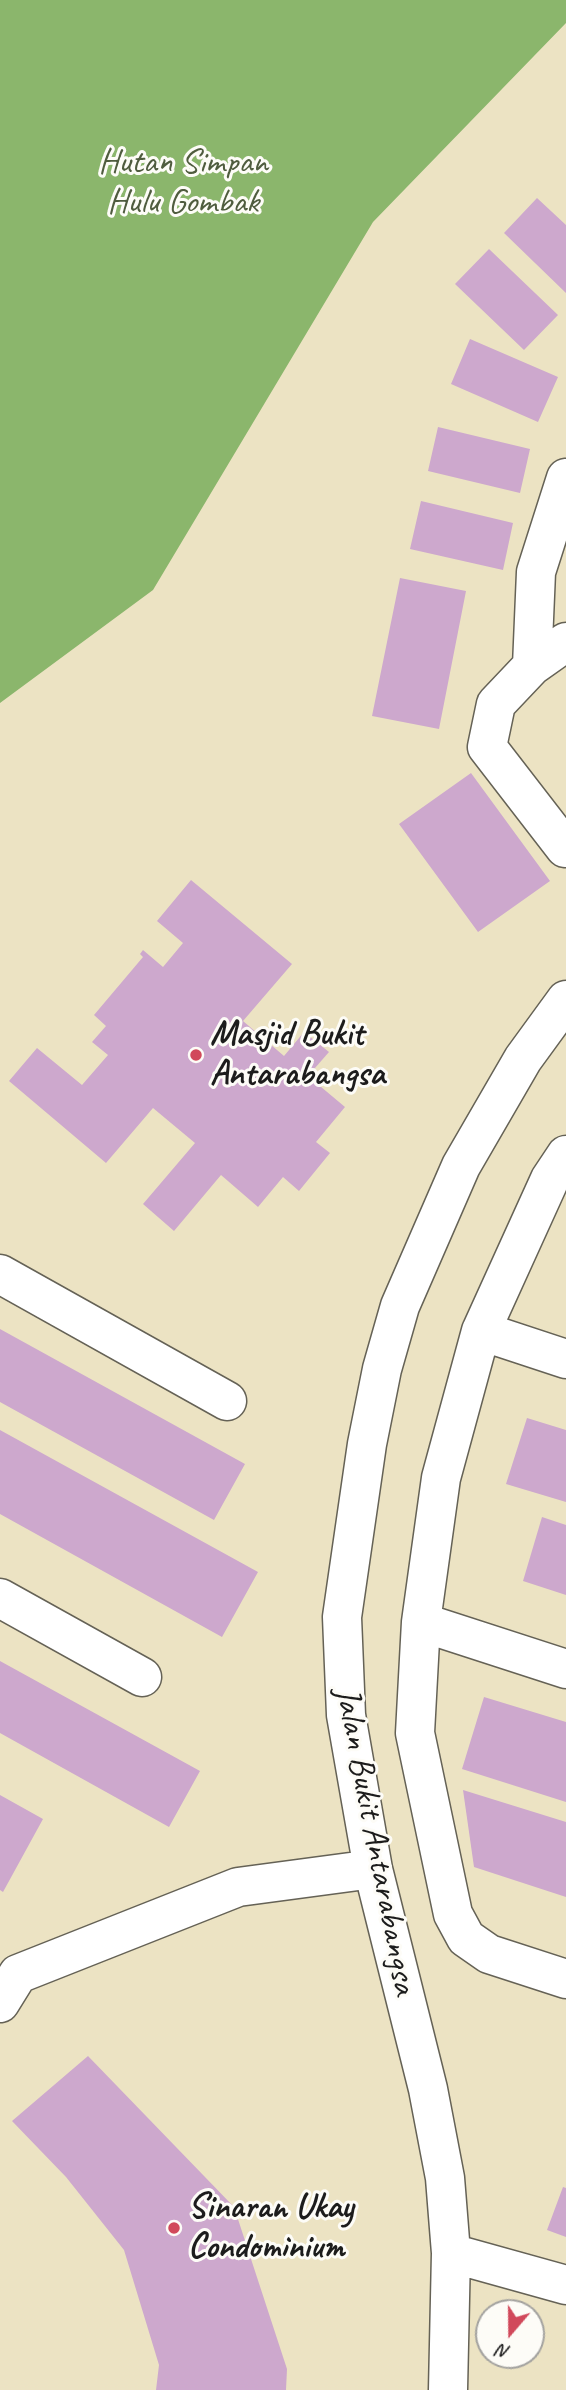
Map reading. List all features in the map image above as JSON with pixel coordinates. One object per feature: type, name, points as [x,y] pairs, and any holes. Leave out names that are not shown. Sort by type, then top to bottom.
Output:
[{"type":"street","points":[[532,666],[536,572],[566,478]]},
{"type":"street","points":[[565,848],[487,747],[496,704],[532,666],[566,642]]},
{"type":"street","name":"Jalan Bukit Antarabangsa","points":[[448,2390],[451,2253],[444,2178],[428,2089],[373,1869],[346,1715],[342,1617],[367,1444],[382,1369],[400,1306],[461,1166],[523,1059],[566,1000]]},
{"type":"street","points":[[566,1155],[550,1179],[481,1331],[442,1478],[421,1622],[415,1733],[453,1914],[466,1938],[489,1954],[566,1979]]},
{"type":"street","points":[[0,1274],[227,1401]]},
{"type":"street","points":[[481,1331],[566,1359]]},
{"type":"street","points":[[0,1598],[142,1677]]},
{"type":"street","points":[[421,1622],[566,1669]]},
{"type":"street","points":[[6,1980],[238,1887],[373,1869]]},
{"type":"street","points":[[451,2253],[566,2285]]},
{"type":"green space","name":"Hutan Simpan Hulu Gombak","points":[[0,0],[566,0],[566,23],[373,222],[153,590],[0,703]]},
{"type":"building","points":[[537,198],[566,225],[566,293],[504,233]]},
{"type":"building","points":[[489,249],[558,315],[524,350],[455,284]]},
{"type":"building","points":[[470,339],[558,377],[538,422],[451,384]]},
{"type":"building","points":[[438,427],[530,449],[520,493],[428,471]]},
{"type":"building","points":[[421,501],[513,523],[503,570],[410,549]]},
{"type":"building","points":[[400,578],[466,591],[439,729],[372,716]]},
{"type":"building","points":[[471,773],[550,881],[478,932],[399,824]]},
{"type":"building","name":"Masjid Bukit Antarabangsa","points":[[191,880],[292,964],[243,1021],[284,1056],[304,1032],[329,1052],[308,1076],[345,1107],[316,1142],[330,1153],[299,1191],[283,1177],[258,1207],[221,1175],[174,1231],[143,1204],[195,1143],[153,1108],[106,1163],[9,1081],[37,1048],[82,1085],[108,1055],[92,1042],[106,1026],[94,1015],[143,957],[140,954],[143,950],[163,967],[183,943],[157,921]]},
{"type":"building","points":[[0,1329],[245,1464],[214,1520],[0,1402]]},
{"type":"building","points":[[527,1418],[566,1430],[566,1502],[506,1484]]},
{"type":"building","points":[[0,1430],[258,1572],[222,1637],[0,1514]]},
{"type":"building","points":[[542,1517],[566,1525],[566,1595],[523,1581]]},
{"type":"building","points":[[0,1661],[200,1771],[169,1827],[0,1733]]},
{"type":"building","points":[[484,1697],[566,1722],[566,1802],[462,1769]]},
{"type":"building","points":[[463,1790],[566,1822],[566,1897],[474,1867]]},
{"type":"building","points":[[0,1795],[43,1819],[3,1892],[0,1890]]},
{"type":"building","name":"Sinaran Ukay Condominium","points":[[88,2056],[234,2207],[287,2369],[286,2390],[156,2390],[159,2365],[124,2250],[66,2177],[12,2121]]},
{"type":"building","points":[[563,2187],[566,2188],[566,2237],[547,2230]]},
{"type":"place","name":"Masjid Bukit Antarabangsa","points":[[196,1055]]},
{"type":"place","name":"Sinaran Ukay Condominium","points":[[174,2228]]}]
